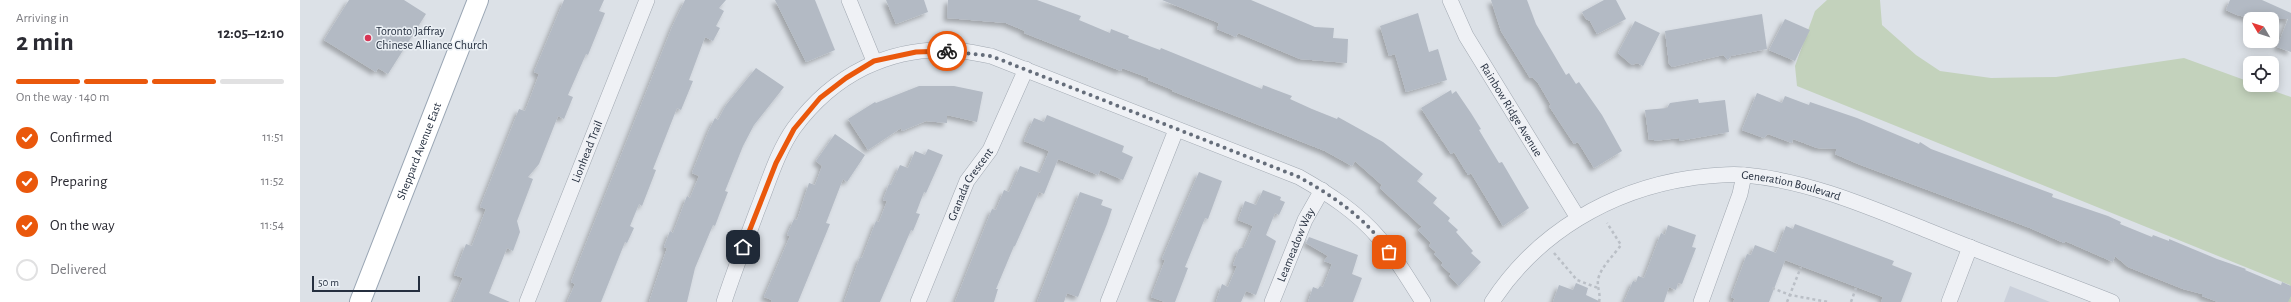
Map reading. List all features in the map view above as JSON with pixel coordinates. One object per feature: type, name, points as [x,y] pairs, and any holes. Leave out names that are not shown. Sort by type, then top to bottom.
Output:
[{"type":"main road","name":"Sheppard Avenue East","points":[[360,302],[478,0]]},
{"type":"street","name":"Lionhead Trail","points":[[527,302],[647,0]]},
{"type":"street","points":[[849,0],[874,61]]},
{"type":"street","name":"Rainbow Ridge Avenue","points":[[1450,0],[1466,36],[1578,218]]},
{"type":"street","points":[[724,302],[776,163],[794,129],[820,98],[846,78],[874,61],[916,52],[955,50],[991,56],[1176,130],[1299,177],[1322,190],[1353,212],[1380,239],[1423,302]]},
{"type":"street","name":"Granada Crescent","points":[[918,302],[967,181],[992,145],[1026,70]]},
{"type":"street","points":[[1108,302],[1176,130]]},
{"type":"street","name":"Generation Boulevard","points":[[1492,302],[1530,256],[1578,218],[1625,195],[1667,182],[1711,175],[1744,175],[1782,180],[1819,189],[1887,213],[2112,302]]},
{"type":"street","points":[[1700,302],[1740,194],[1744,175]]},
{"type":"street","name":"Leameadow Way","points":[[1272,302],[1305,220],[1322,190]]},
{"type":"street","points":[[1949,302],[1970,247]]},
{"type":"path","points":[[1599,302],[1600,297],[1598,279],[1602,270],[1621,245],[1607,223]]},
{"type":"path","points":[[1545,243],[1577,280],[1598,288]]},
{"type":"path","points":[[1787,302],[1801,268]]},
{"type":"path","points":[[1772,288],[1790,295],[1828,302]]},
{"type":"path","points":[[1851,302],[1856,288]]},
{"type":"shaded area","points":[[2010,286],[2050,302],[2004,302]]},
{"type":"green space","points":[[1827,0],[1880,0],[1882,25],[1916,55],[1940,71],[1991,78],[2056,77],[2184,58],[2243,79],[2243,92],[2277,92],[2291,97],[2291,302],[2286,302],[2290,285],[1797,86],[1795,66],[1815,11]]},
{"type":"building","name":"Toronto Jaffray Chinese Alliance Church","points":[[349,0],[404,0],[426,14],[388,74],[378,68],[376,72],[324,40]]},
{"type":"building","points":[[564,0],[604,0],[599,11],[605,13],[588,55],[586,54],[568,95],[573,97],[564,119],[558,116],[539,164],[528,177],[533,179],[517,221],[520,232],[513,251],[507,248],[489,293],[510,302],[453,302],[463,278],[454,275],[466,244],[472,246],[486,209],[480,207],[519,109],[525,111],[539,74],[534,72]]},
{"type":"building","points":[[685,0],[726,0],[719,8],[724,11],[716,26],[720,28],[713,41],[705,37],[689,80],[693,81],[681,110],[677,108],[653,169],[656,170],[642,206],[639,204],[630,226],[634,228],[627,243],[625,242],[601,302],[567,302],[575,284],[571,282],[577,266],[672,27]]},
{"type":"building","points":[[775,0],[815,0],[835,50],[806,62]]},
{"type":"building","points":[[886,0],[924,0],[928,12],[896,24]]},
{"type":"building","points":[[948,0],[1037,0],[1081,16],[1079,20],[1110,33],[1111,29],[1129,36],[1128,38],[1160,50],[1161,48],[1262,89],[1263,85],[1292,96],[1290,99],[1337,119],[1338,117],[1383,142],[1423,174],[1417,181],[1437,198],[1433,203],[1450,218],[1448,221],[1458,230],[1456,232],[1473,251],[1471,253],[1481,262],[1459,286],[1449,276],[1451,274],[1441,265],[1443,263],[1434,254],[1436,252],[1429,246],[1431,243],[1418,230],[1422,227],[1380,188],[1382,185],[1355,161],[1352,166],[1325,151],[1172,91],[1173,90],[1148,80],[1149,78],[1122,68],[1121,71],[1024,33],[1025,31],[1006,23],[947,18]]},
{"type":"building","points":[[1162,0],[1251,0],[1315,27],[1334,28],[1333,38],[1348,39],[1347,63],[1300,59],[1238,33],[1236,37],[1217,29],[1219,23]]},
{"type":"building","points":[[1491,0],[1527,0],[1536,24],[1566,75],[1569,73],[1576,84],[1579,82],[1602,115],[1622,151],[1594,168],[1578,142],[1574,144],[1549,106],[1551,105],[1538,83],[1532,77],[1530,78],[1501,31]]},
{"type":"building","points":[[1604,0],[1616,0],[1626,19],[1597,34],[1590,21],[1586,19],[1582,12]]},
{"type":"building","points":[[2230,0],[2262,0],[2291,13],[2291,52],[2279,48],[2279,42],[2288,19],[2279,19],[2279,12],[2243,12],[2243,16],[2226,10]]},
{"type":"building","points":[[1418,13],[1429,52],[1438,49],[1447,80],[1406,92],[1395,54],[1389,56],[1380,26]]},
{"type":"building","points":[[1762,14],[1767,49],[1731,56],[1728,60],[1723,55],[1672,67],[1669,64],[1665,31]]},
{"type":"building","points":[[1785,19],[1810,30],[1795,61],[1769,50]]},
{"type":"building","points":[[1635,21],[1660,33],[1643,66],[1637,63],[1632,65],[1618,53]]},
{"type":"building","points":[[756,68],[784,87],[754,125],[743,146],[725,191],[728,192],[715,226],[713,225],[695,268],[687,302],[649,302],[667,248],[664,247],[670,231],[673,233],[687,196],[690,198],[699,176],[692,173],[709,130],[715,118],[718,120],[726,105]]},
{"type":"building","points":[[919,86],[954,86],[983,92],[977,122],[947,115],[947,123],[926,121],[902,131],[901,128],[868,150],[848,119],[875,102],[876,103]]},
{"type":"building","points":[[1451,90],[1452,94],[1456,91],[1471,113],[1481,129],[1479,130],[1499,163],[1502,162],[1529,208],[1503,226],[1471,173],[1468,175],[1454,152],[1451,154],[1421,108]]},
{"type":"building","points":[[1757,93],[1782,103],[1785,96],[1809,105],[1810,102],[1857,118],[1919,144],[1920,142],[1931,149],[2053,194],[2052,197],[2108,216],[2121,222],[2120,224],[2152,237],[2153,235],[2169,241],[2169,239],[2217,259],[2246,269],[2245,270],[2281,285],[2282,282],[2291,286],[2291,296],[2288,302],[2218,302],[2202,296],[2202,294],[2183,289],[2128,267],[2115,256],[2113,262],[2065,241],[2064,243],[2030,228],[1858,164],[1835,154],[1837,149],[1817,148],[1793,139],[1792,143],[1768,134],[1764,138],[1742,130]]},
{"type":"building","points":[[1698,99],[1699,103],[1725,100],[1729,132],[1679,141],[1679,138],[1654,141],[1654,139],[1649,140],[1645,110],[1667,108],[1670,103]]},
{"type":"building","points":[[1047,115],[1124,146],[1122,152],[1133,157],[1123,180],[1100,170],[1098,175],[1058,159],[1044,194],[1039,192],[1014,246],[996,289],[998,289],[994,302],[955,302],[992,209],[996,210],[1004,190],[1009,192],[1020,166],[1040,173],[1049,151],[1024,141],[1034,118],[1044,122]]},
{"type":"building","points":[[835,134],[865,155],[847,182],[843,179],[826,223],[830,224],[798,302],[771,302],[772,300],[764,297],[790,236],[787,235],[794,219],[797,220],[809,183],[815,185],[822,166],[816,161]]},
{"type":"building","points":[[928,149],[943,155],[926,193],[924,192],[916,213],[920,214],[913,231],[911,230],[880,302],[844,302],[860,257],[862,258],[876,221],[879,222],[887,201],[883,200],[889,184],[891,185],[900,165],[908,168],[915,151],[925,155]]},
{"type":"building","points":[[1199,172],[1222,181],[1208,219],[1205,218],[1185,267],[1188,268],[1175,302],[1165,302],[1151,297],[1165,260],[1162,259]]},
{"type":"building","points":[[1263,190],[1281,197],[1280,200],[1285,202],[1279,215],[1275,213],[1266,235],[1276,241],[1256,295],[1246,291],[1241,302],[1216,302],[1222,284],[1228,287],[1237,266],[1233,265],[1239,249],[1244,247],[1253,226],[1238,220],[1245,201],[1256,205]]},
{"type":"building","points":[[1080,192],[1103,200],[1101,205],[1112,209],[1107,224],[1078,297],[1067,293],[1064,302],[1037,302]]},
{"type":"building","points":[[1795,224],[1894,261],[1892,265],[1912,273],[1901,302],[1881,302],[1883,297],[1785,260],[1769,302],[1733,302],[1735,299],[1731,297],[1747,254],[1751,255],[1755,245],[1776,253],[1786,226],[1793,229]]},
{"type":"building","points":[[1668,225],[1696,235],[1692,247],[1696,248],[1682,284],[1678,283],[1676,290],[1669,287],[1664,302],[1624,302],[1633,281],[1636,282],[1638,276],[1644,278],[1661,233],[1665,235]]},
{"type":"building","points":[[1309,237],[1358,255],[1352,274],[1362,278],[1353,302],[1308,302],[1313,287],[1318,289],[1320,286],[1323,287],[1332,264],[1324,261],[1328,256],[1306,243]]},
{"type":"building","points":[[1576,283],[1588,288],[1586,295],[1601,302],[1553,302],[1559,285],[1573,290]]},
{"type":"way so far","points":[[947,51],[955,50],[991,56],[1176,130],[1299,177],[1322,190],[1353,212],[1380,239],[1389,252]]},
{"type":"place","name":"Toronto Jaffray Chinese Alliance Church","points":[[368,38]]},
{"type":"route","points":[[743,247],[776,163],[794,129],[820,98],[846,78],[874,61],[916,52],[947,51]]}]
